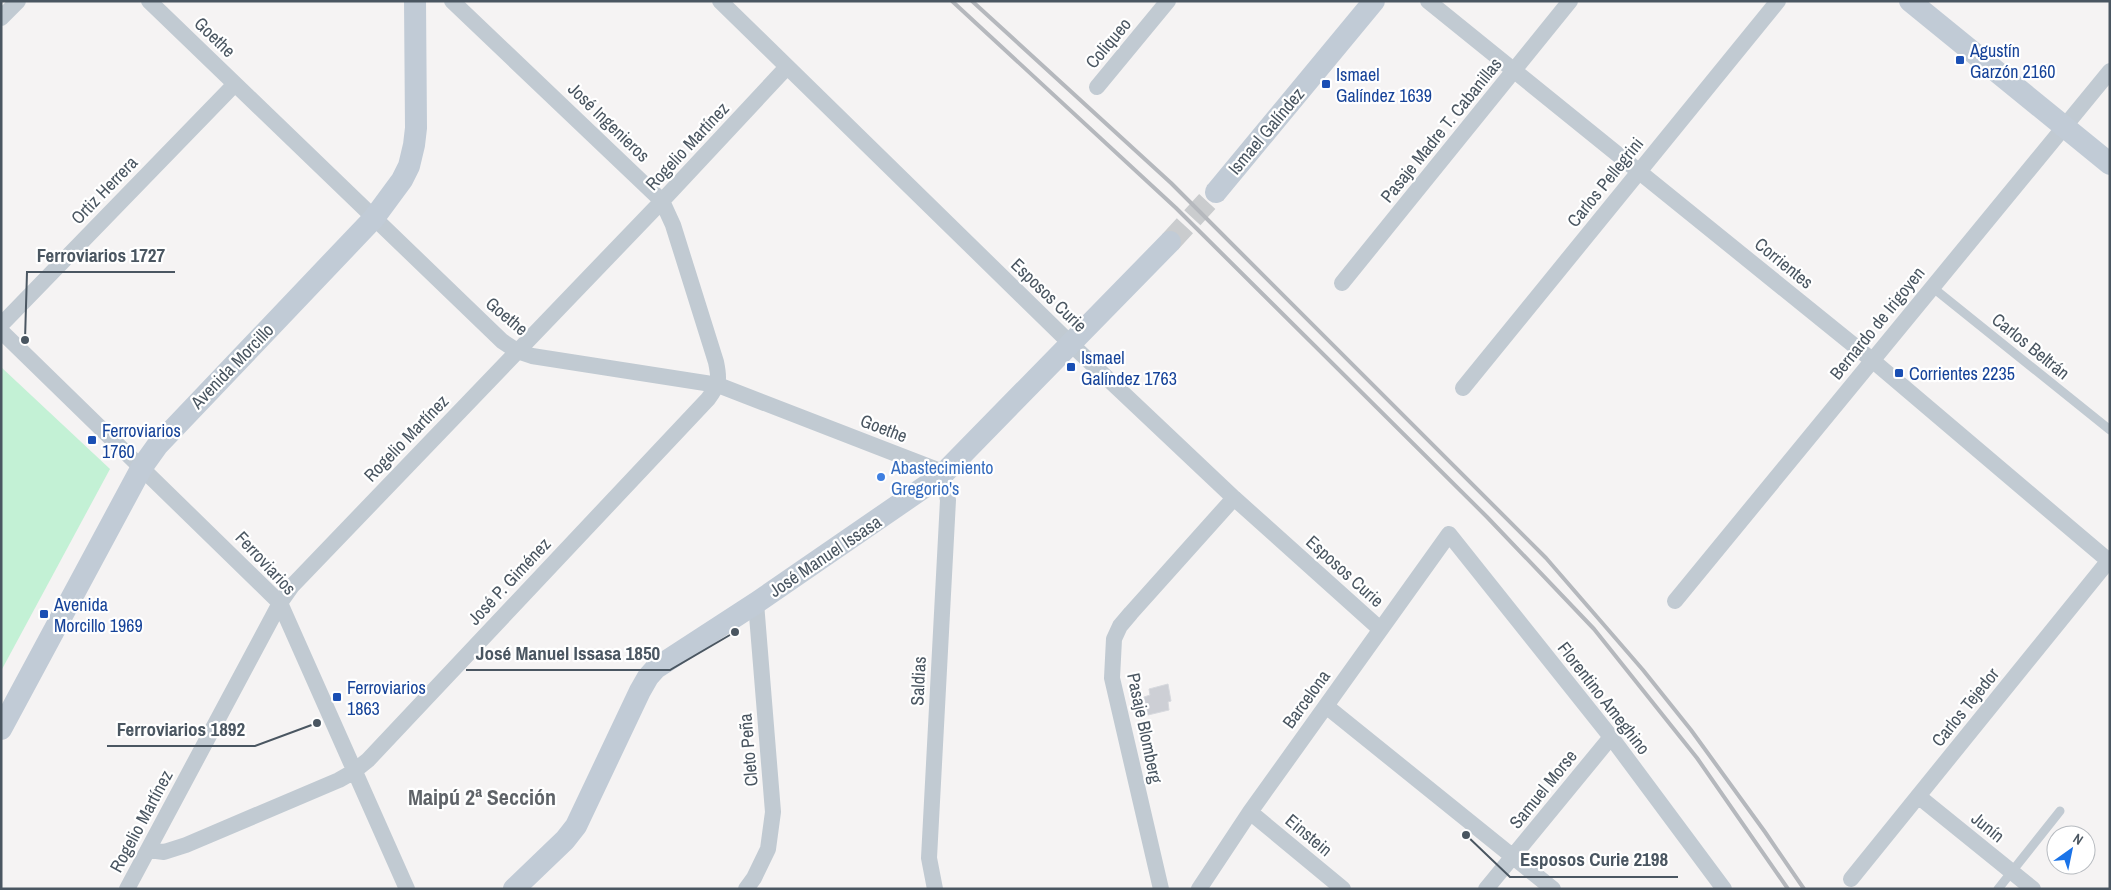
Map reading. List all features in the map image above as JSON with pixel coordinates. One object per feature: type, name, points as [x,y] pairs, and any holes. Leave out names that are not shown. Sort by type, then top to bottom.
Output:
[{"type":"main road","name":"Avenida Morcillo","points":[[1,729],[142,467],[156,446],[374,218],[402,180],[409,166],[416,128],[416,1]]},
{"type":"main road","name":"Ismael Galíndez","points":[[1216,192],[1374,1]]},
{"type":"main road","points":[[1910,1],[2110,164]]},
{"type":"main road","name":"José Manuel Issasa","points":[[514,889],[565,840],[576,826],[648,677],[656,668],[942,475],[1170,242]]},
{"type":"street","points":[[1,18],[18,1]]},
{"type":"street","name":"Goethe","points":[[149,1],[502,341],[516,352],[718,385],[935,469],[942,475]]},
{"type":"street","name":"José Ingenieros","points":[[452,1],[662,201],[671,219],[716,362],[719,376],[718,385]]},
{"type":"street","name":"Esposos Curie","points":[[720,1],[1071,344],[1234,498],[1380,629]]},
{"type":"street","name":"Coliqueo","points":[[1097,87],[1168,1]]},
{"type":"street","name":"Corrientes","points":[[1428,1],[1872,360],[2109,561]]},
{"type":"street","name":"Pasaje Madre T. Cabanillas","points":[[1342,283],[1570,1]]},
{"type":"street","name":"Carlos Pellegrini","points":[[1463,388],[1778,1]]},
{"type":"street","name":"Rogelio Martínez","points":[[127,889],[280,603],[292,586],[662,201],[787,67]]},
{"type":"street","name":"Bernardo de Irigoyen","points":[[1675,601],[2110,71]]},
{"type":"street","name":"Ortiz Herrera","points":[[1,325],[235,84]]},
{"type":"street","name":"Ferroviarios","points":[[1,331],[280,603],[406,889]]},
{"type":"street","name":"José P. Giménez","points":[[149,850],[164,852],[186,845],[339,780],[368,760],[688,421],[718,385]]},
{"type":"street","name":"Saldias","points":[[935,889],[929,858],[948,500],[942,475]]},
{"type":"street","name":"Pasaje Blomberg","points":[[1161,889],[1112,678],[1114,639],[1120,626],[1130,613],[1234,498]]},
{"type":"street","name":"Barcelona","points":[[1199,889],[1250,812],[1449,534]]},
{"type":"street","name":"Florentino Ameghino","points":[[1449,534],[1611,737],[1724,889]]},
{"type":"street","name":"Carlos Tejedor","points":[[1851,879],[2109,561]]},
{"type":"street","name":"Cleto Peña","points":[[746,889],[754,878],[768,849],[773,812],[756,602]]},
{"type":"street","points":[[1326,706],[1552,889]]},
{"type":"street","name":"Samuel Morse","points":[[1486,889],[1611,737]]},
{"type":"street","name":"Junín","points":[[1918,796],[2033,889]]},
{"type":"street","name":"Einstein","points":[[1250,812],[1343,889]]},
{"type":"lane","name":"Carlos Beltrán","points":[[1932,287],[2110,430]]},
{"type":"lane","points":[[1998,889],[2060,811]]},
{"type":"green space","points":[[1,367],[110,469],[1,671]]},
{"type":"building","points":[[1168,684],[1171,701],[1168,702],[1169,710],[1148,715],[1144,697],[1150,695],[1149,689]]},
{"type":"tunnel","points":[[1170,242],[1216,192]]},
{"type":"railway","points":[[952,1],[1176,208],[1487,517],[1594,629],[1697,758],[1788,889]]},
{"type":"railway","points":[[972,1],[1171,183],[1546,558],[1643,670],[1691,730],[1804,889]]},
{"type":"place","name":"Agustín Garzón 2160","points":[[1960,60]]},
{"type":"place","name":"Ismael Galíndez 1639","points":[[1326,84]]},
{"type":"place","name":"Ferroviarios 1727","points":[[25,340]]},
{"type":"place","name":"Ismael Galíndez 1763","points":[[1071,367]]},
{"type":"place","name":"Corrientes 2235","points":[[1899,373]]},
{"type":"place","name":"Ferroviarios 1760","points":[[92,440]]},
{"type":"place","name":"Abastecimiento Gregorio's","points":[[881,477]]},
{"type":"place","name":"Avenida Morcillo 1969","points":[[44,614]]},
{"type":"place","name":"José Manuel Issasa 1850","points":[[735,632]]},
{"type":"place","name":"Ferroviarios 1863","points":[[337,697]]},
{"type":"place","name":"Ferroviarios 1892","points":[[317,723]]},
{"type":"place","name":"Esposos Curie 2198","points":[[1466,835]]},
{"type":"district","name":"Maipú 2ª Sección","points":[[482,797]]}]
